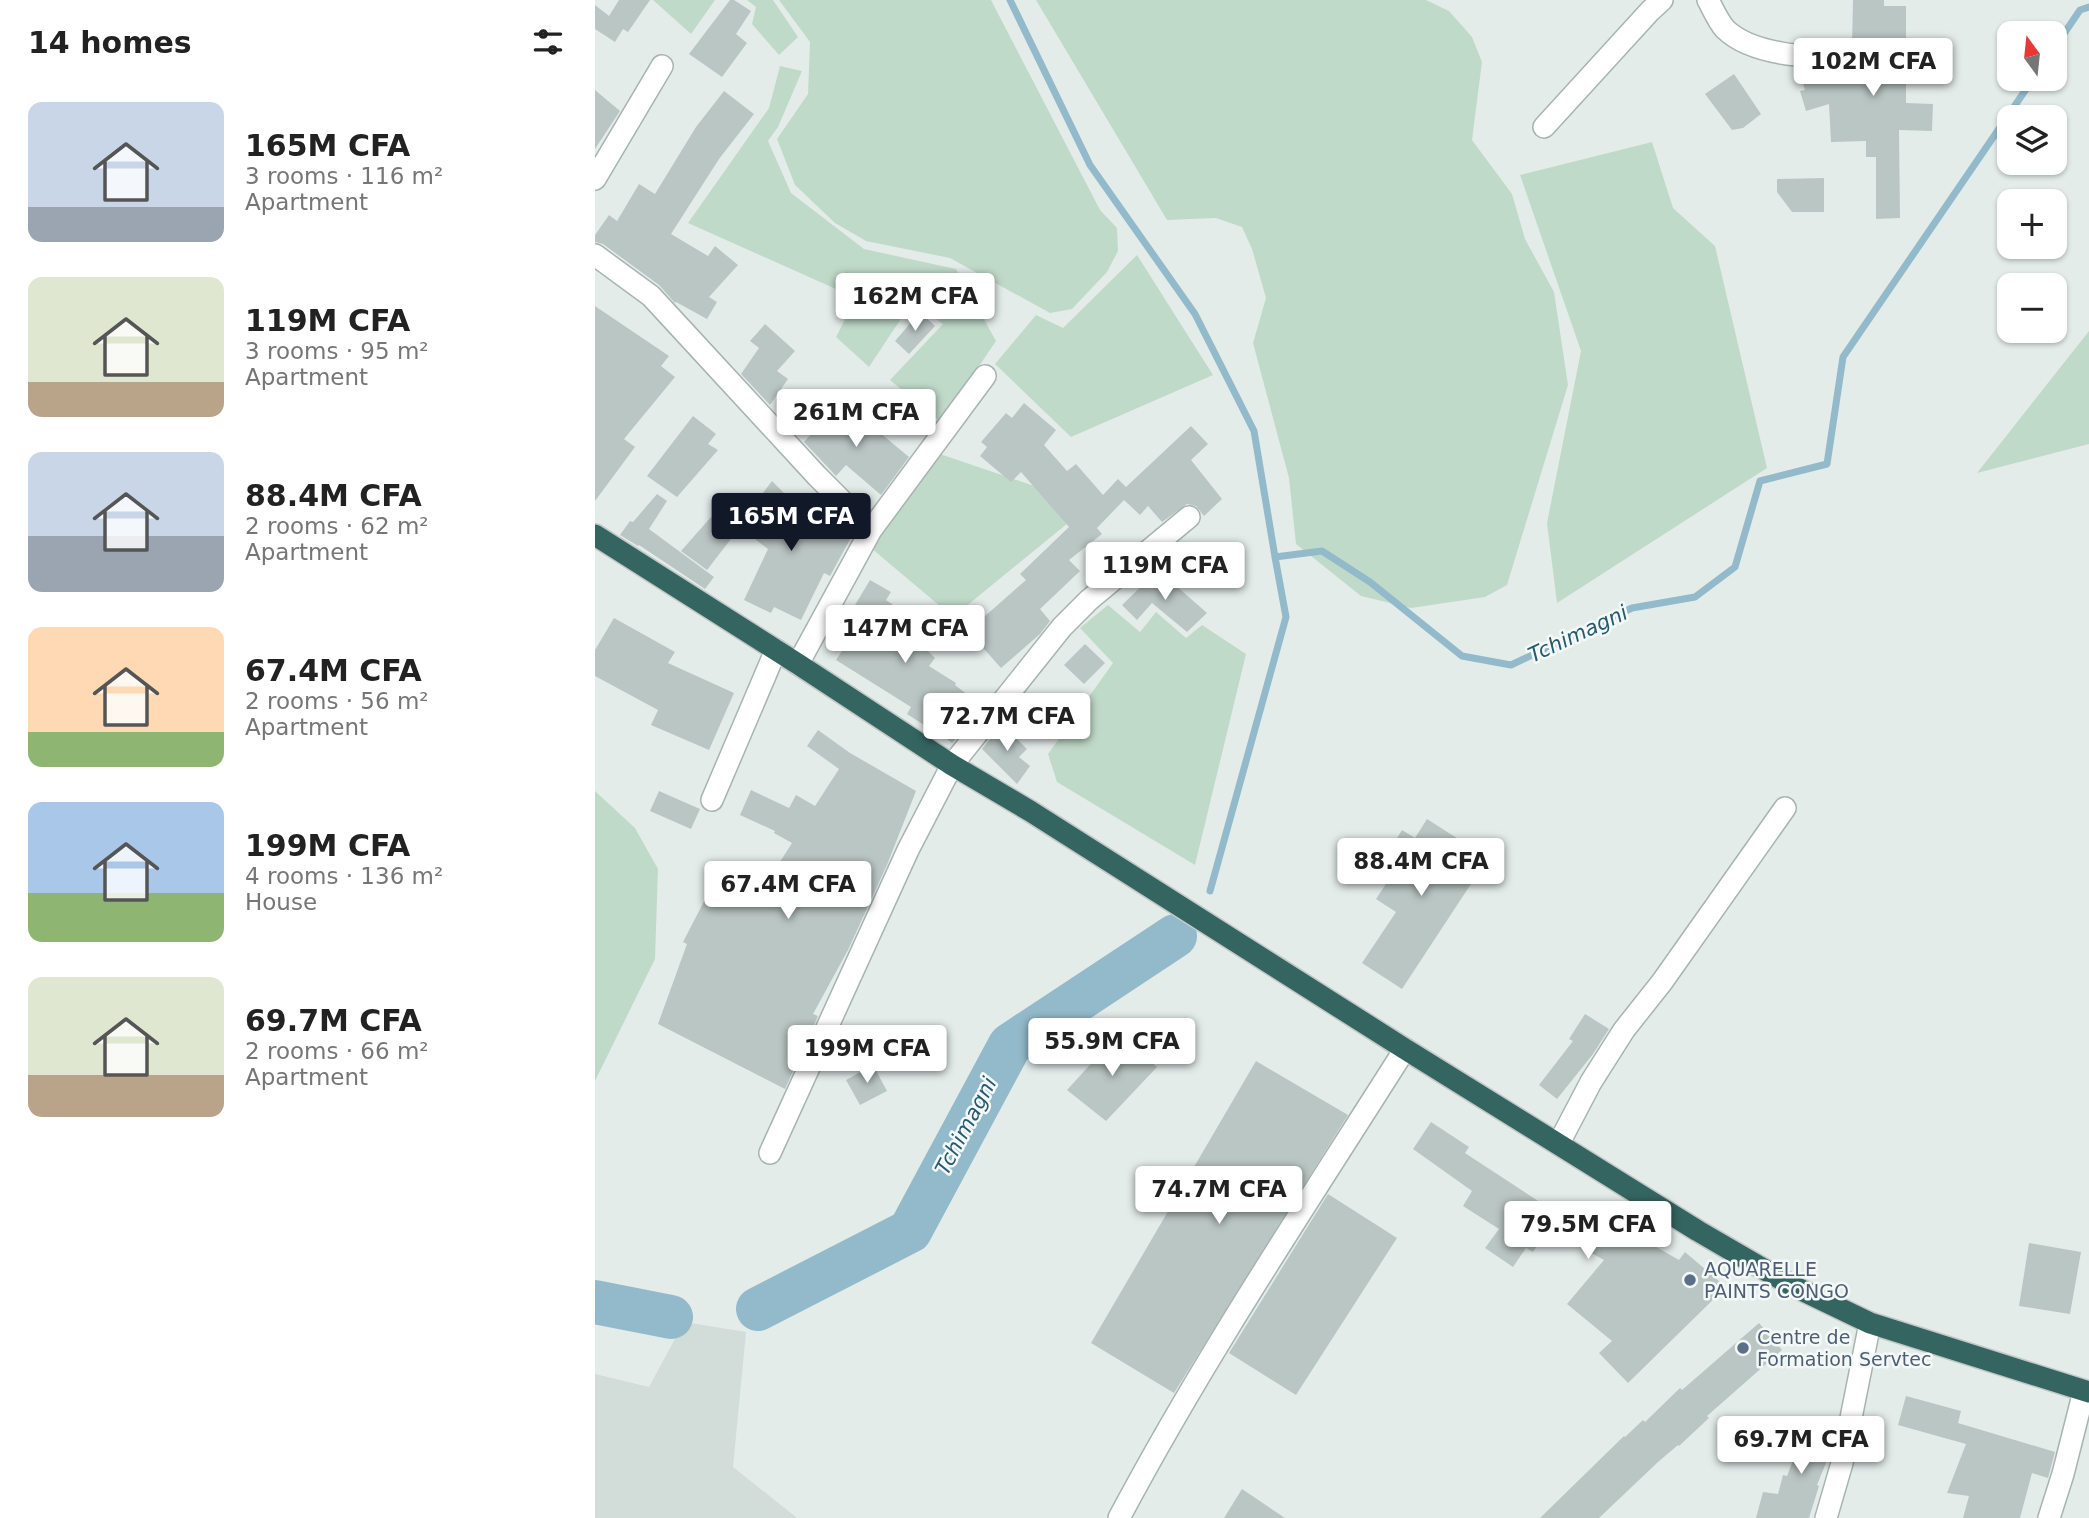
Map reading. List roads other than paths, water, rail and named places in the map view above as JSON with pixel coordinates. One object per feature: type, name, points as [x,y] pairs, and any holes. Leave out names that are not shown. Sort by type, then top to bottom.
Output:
[{"type":"highway","points":[[595,535],[951,765],[1030,811],[1697,1231],[1791,1285],[1870,1324],[2086,1392]]},
{"type":"street","points":[[1544,127],[1662,0]]},
{"type":"street","points":[[1708,0],[1723,27],[1749,44],[1787,54],[1869,59]]},
{"type":"street","points":[[595,179],[662,66]]},
{"type":"street","points":[[595,256],[652,296],[817,476],[871,530]]},
{"type":"street","points":[[798,664],[871,530],[985,376]]},
{"type":"street","points":[[770,1153],[908,850],[951,765],[1062,627],[1189,517]]},
{"type":"street","points":[[712,800],[776,650]]},
{"type":"street","points":[[1559,1143],[1591,1082],[1624,1030],[1662,982],[1786,808]]},
{"type":"street","points":[[1119,1518],[1153,1454],[1237,1314],[1405,1049]]},
{"type":"street","points":[[1826,1518],[1842,1463],[1870,1324]]},
{"type":"street","points":[[2049,1518],[2086,1392]]},
{"type":"waterway","points":[[1010,0],[1090,165],[1195,314],[1254,431],[1275,557]]},
{"type":"waterway","name":"Tchimagni","points":[[2067,29],[2080,10],[2089,7]]},
{"type":"waterway","name":"Tchimagni","points":[[1210,891],[1286,617],[1275,557],[1322,551],[1370,582],[1462,656],[1511,665],[1632,608],[1695,597],[1735,567],[1760,481],[1827,464],[1843,357],[2025,91]]},
{"type":"waterway","name":"Tchimagni","points":[[758,1309],[910,1231],[1010,1045],[1175,936]]},
{"type":"waterway","name":"Tchimagni","points":[[595,1302],[671,1317]]},
{"type":"place","name":"AQUARELLE PAINTS CONGO","points":[[1690,1280]]},
{"type":"place","name":"Centre de Formation Servtec","points":[[1743,1348]]}]
